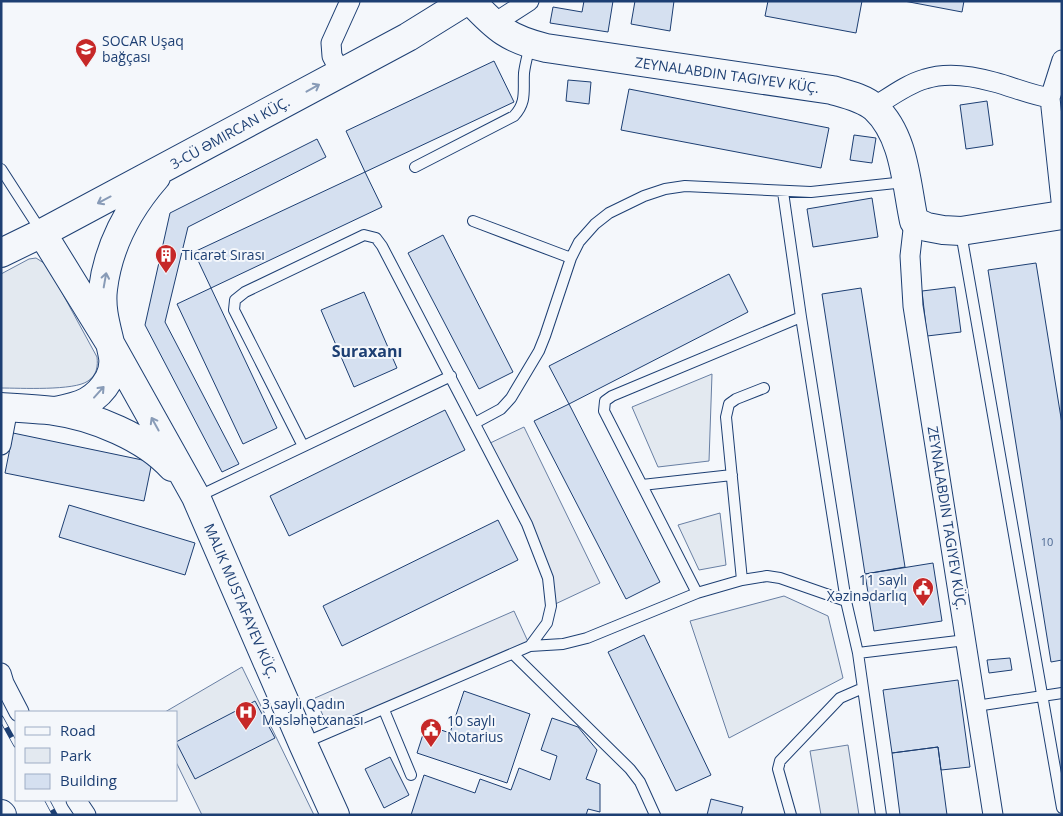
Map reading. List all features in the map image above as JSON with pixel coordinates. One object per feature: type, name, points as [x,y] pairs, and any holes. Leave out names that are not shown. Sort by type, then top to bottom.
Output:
[{"type":"street","points":[[341,73],[332,56],[331,43],[350,1]]},
{"type":"street","name":"3-CÜ ƏMIRCAN KÜÇ.","points":[[110,345],[102,307],[110,258],[125,222],[146,189],[162,170],[408,37],[466,1]]},
{"type":"street","name":"ZEYNALABDIN TAGIYEV KÜÇ.","points":[[471,1],[493,24],[511,37],[530,44],[556,50],[832,90],[854,97],[874,107],[887,122],[893,132],[899,150],[914,221],[910,256],[913,306],[992,815]]},
{"type":"street","points":[[493,24],[529,1]]},
{"type":"street","points":[[1062,60],[1056,96],[1062,210]]},
{"type":"street","points":[[874,107],[905,88],[925,79],[950,76],[993,82],[1038,96],[1056,96]]},
{"type":"street","points":[[1,253],[162,170]]},
{"type":"street","points":[[914,221],[927,227],[961,232],[1062,215]]},
{"type":"street","points":[[42,233],[110,345],[196,497]]},
{"type":"street","points":[[56,411],[80,406],[94,398],[105,386],[112,374],[113,360],[110,345]]},
{"type":"street","points":[[1,445],[5,408],[56,411],[80,416],[135,437],[165,459],[196,497]]},
{"type":"street","name":"MALIK MUSTAFAYEV KÜÇ.","points":[[196,497],[303,744],[336,815]]},
{"type":"street","points":[[1,673],[18,711]]},
{"type":"street","points":[[77,801],[86,815]]},
{"type":"lane","points":[[415,167],[514,116],[522,108],[524,72],[530,44]]},
{"type":"lane","points":[[1,169],[42,233]]},
{"type":"lane","points":[[475,423],[501,409],[511,398],[539,351],[571,258],[579,242],[602,218],[644,196],[664,189],[685,186],[811,192],[906,182]]},
{"type":"lane","points":[[783,192],[846,601],[858,653],[881,815]]},
{"type":"lane","points":[[473,221],[571,258]]},
{"type":"lane","points":[[961,232],[1062,808]]},
{"type":"lane","points":[[303,446],[234,310],[235,300],[244,292],[364,236],[376,238],[451,376],[527,524],[548,578],[551,606],[547,623],[530,646]]},
{"type":"lane","points":[[697,593],[604,410],[605,402],[612,396],[801,317]]},
{"type":"lane","points":[[196,497],[451,376]]},
{"type":"lane","points":[[742,580],[726,417],[729,404],[736,399],[764,388]]},
{"type":"lane","points":[[642,485],[732,474]]},
{"type":"lane","points":[[303,744],[530,646],[563,644],[587,638],[697,593],[742,580],[766,576],[780,578],[846,601]]},
{"type":"lane","points":[[858,653],[966,640]]},
{"type":"lane","points":[[513,654],[630,769],[640,782],[655,815]]},
{"type":"lane","points":[[791,815],[778,769],[780,760],[840,698],[862,688]]},
{"type":"lane","points":[[976,706],[1062,692]]},
{"type":"lane","points":[[384,710],[411,776]]},
{"type":"green space","points":[[36,258],[47,265],[97,357],[96,370],[88,381],[71,386],[1,388],[1,274],[29,259]]},
{"type":"green space","points":[[712,374],[709,461],[658,467],[632,407]]},
{"type":"green space","points":[[720,513],[726,565],[699,570],[678,525]]},
{"type":"green space","points":[[784,596],[828,616],[843,678],[729,738],[690,621]]},
{"type":"green space","points":[[242,667],[314,815],[202,815],[178,766],[178,711],[167,711]]},
{"type":"green space","points":[[848,745],[859,815],[821,815],[810,751]]},
{"type":"shaded area","points":[[524,427],[600,583],[551,606],[548,578],[486,445]]},
{"type":"shaded area","points":[[514,611],[530,646],[331,733],[315,698]]},
{"type":"building","points":[[584,1],[613,1],[608,32],[550,23],[553,7],[582,12]]},
{"type":"building","points":[[635,1],[674,1],[670,31],[631,24]]},
{"type":"building","points":[[768,1],[862,1],[856,33],[765,16]]},
{"type":"building","points":[[904,1],[964,1],[962,12]]},
{"type":"building","points":[[494,61],[514,102],[365,172],[346,131]]},
{"type":"building","points":[[568,80],[591,82],[589,104],[566,101]]},
{"type":"building","points":[[629,89],[829,128],[821,168],[621,130]]},
{"type":"building","points":[[987,101],[993,145],[966,149],[960,105]]},
{"type":"building","points":[[854,135],[876,138],[872,163],[850,160]]},
{"type":"building","name":"Ticarət Sırası","points":[[317,139],[326,157],[188,227],[165,322],[239,464],[222,472],[145,325],[170,213]]},
{"type":"building","points":[[365,172],[382,207],[211,288],[194,252]]},
{"type":"building","points":[[872,198],[878,237],[813,247],[807,209]]},
{"type":"building","points":[[443,235],[513,372],[479,389],[408,253]]},
{"type":"building","points":[[1036,263],[1062,424],[1062,660],[1051,662],[988,270]]},
{"type":"building","points":[[729,274],[748,312],[569,404],[549,366]]},
{"type":"building","points":[[955,287],[961,332],[927,336],[922,291]]},
{"type":"building","points":[[211,288],[277,428],[243,444],[177,304]]},
{"type":"building","points":[[861,288],[905,567],[865,574],[822,294]]},
{"type":"building","points":[[364,292],[397,368],[354,387],[321,310]]},
{"type":"building","points":[[569,404],[660,582],[626,599],[534,421]]},
{"type":"building","points":[[445,410],[465,450],[289,536],[270,496]]},
{"type":"building","points":[[13,433],[152,462],[144,501],[5,473]]},
{"type":"building","points":[[69,505],[195,543],[185,575],[59,537]]},
{"type":"building","points":[[498,520],[518,560],[342,646],[323,606]]},
{"type":"building","points":[[933,563],[942,621],[874,631],[865,574]]},
{"type":"building","points":[[644,635],[711,775],[676,791],[608,652]]},
{"type":"building","points":[[1010,658],[1012,670],[989,673],[987,660]]},
{"type":"building","points":[[958,680],[970,767],[941,770],[938,747],[892,753],[883,690]]},
{"type":"building","points":[[464,691],[530,714],[507,783],[417,753],[426,725],[450,733]]},
{"type":"building","points":[[255,701],[275,738],[195,779],[178,746],[178,741]]},
{"type":"building","points":[[552,718],[578,727],[597,750],[586,779],[600,784],[600,812],[588,809],[586,815],[411,815],[424,775],[475,793],[480,779],[511,790],[519,768],[550,780],[557,756],[541,750]]},
{"type":"building","points":[[938,747],[947,815],[900,815],[892,753]]},
{"type":"building","points":[[390,757],[409,795],[384,808],[365,769]]},
{"type":"building","points":[[711,799],[743,807],[741,815],[707,815]]},
{"type":"railway","points":[[1,718],[15,743]]},
{"type":"railway","points":[[48,801],[55,815]]},
{"type":"place","name":"SOCAR Uşaq bağçası","points":[[86,68]]},
{"type":"place","name":"Ticarət Sırası","points":[[166,274]]},
{"type":"place","name":"11 saylı Xəzinədarlıq","points":[[923,607]]},
{"type":"place","name":"3 saylı Qadın Məsləhətxanası","points":[[246,731]]},
{"type":"place","name":"10 saylı Notarius","points":[[431,748]]},
{"type":"district","name":"Suraxanı","points":[[367,351]]}]
